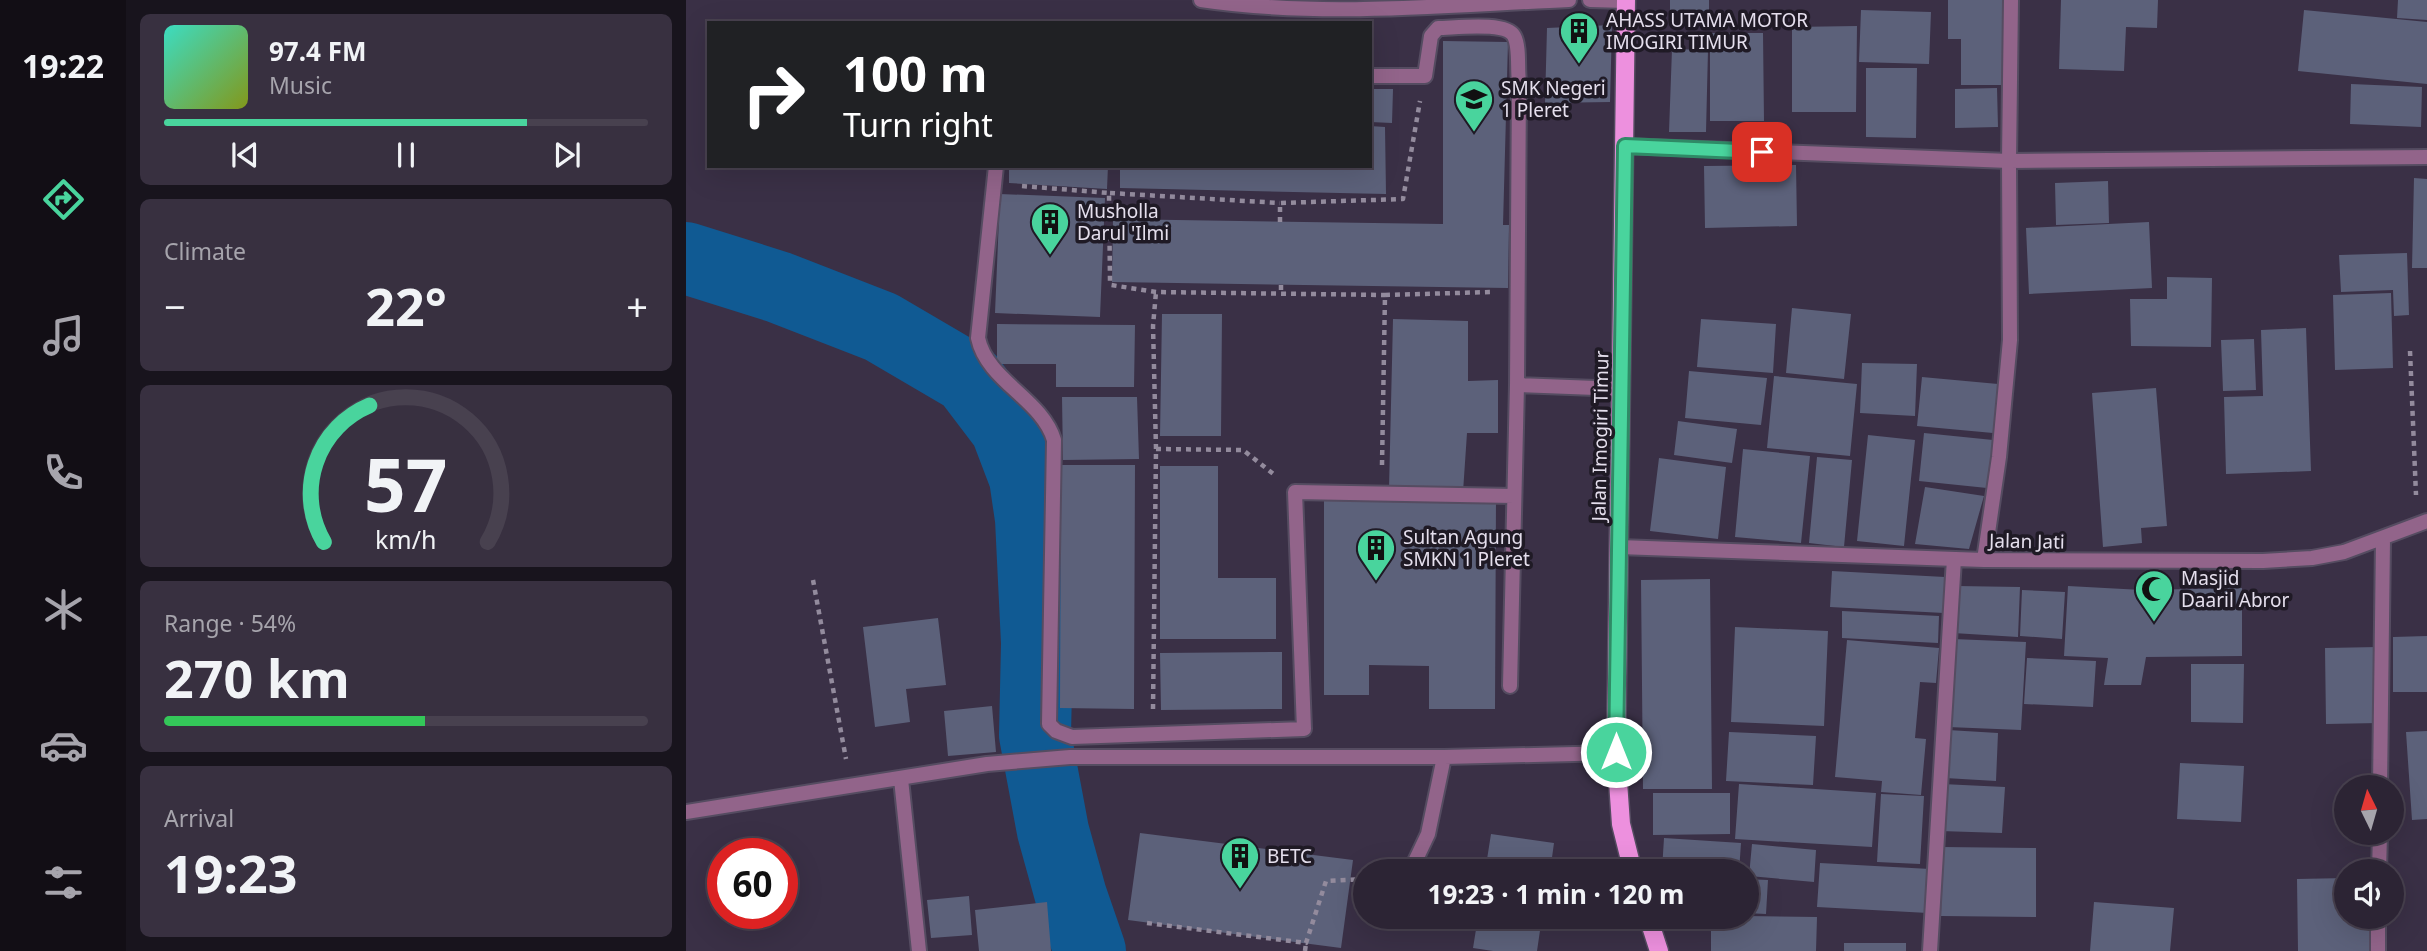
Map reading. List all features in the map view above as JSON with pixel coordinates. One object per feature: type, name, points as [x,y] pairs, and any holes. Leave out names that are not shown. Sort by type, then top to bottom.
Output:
[{"type":"main road","name":"Jalan Imogiri Timur","points":[[1626,1],[1616,752],[1620,824],[1629,859]]},
{"type":"main road","points":[[1652,929],[1659,951]]},
{"type":"street","points":[[1200,0],[1289,7],[1357,7],[1569,0]]},
{"type":"street","points":[[1590,0],[1626,1]]},
{"type":"street","points":[[1984,560],[1999,457],[2010,340],[2011,0]]},
{"type":"street","points":[[1372,76],[1425,76],[1431,36],[1438,28],[1496,27],[1507,30],[1515,37],[1518,81],[1518,291],[1510,686]]},
{"type":"street","points":[[1625,146],[2009,162],[2427,157]]},
{"type":"street","points":[[996,168],[978,338],[986,358],[1050,426],[1054,440],[1049,724],[1056,731],[1072,737],[1304,729],[1296,492],[1514,496]]},
{"type":"street","points":[[1517,385],[1622,389]]},
{"type":"street","name":"Jalan Jati","points":[[1619,547],[1984,560],[2263,561],[2333,554],[2383,539],[2422,522]]},
{"type":"street","points":[[2380,775],[2383,539]]},
{"type":"street","points":[[1930,951],[1954,559]]},
{"type":"street","points":[[686,812],[851,788],[988,764],[1070,757],[1444,757],[1616,752]]},
{"type":"street","points":[[1416,859],[1429,834],[1444,757]]},
{"type":"street","points":[[901,779],[919,951]]},
{"type":"street","points":[[2378,929],[2378,951]]},
{"type":"path","points":[[994,183],[1280,203],[1403,199],[1425,76]]},
{"type":"path","points":[[1109,193],[1111,285],[1156,292],[1385,295],[1518,291]]},
{"type":"path","points":[[1280,203],[1280,222]]},
{"type":"path","points":[[1281,285],[1281,293]]},
{"type":"path","points":[[1153,735],[1156,449],[1153,384],[1156,292]]},
{"type":"path","points":[[1381,494],[1385,295]]},
{"type":"path","points":[[2410,351],[2422,522]]},
{"type":"path","points":[[1156,449],[1243,450],[1296,492]]},
{"type":"path","points":[[814,580],[851,788]]},
{"type":"path","points":[[1305,951],[1326,881],[1353,880]]},
{"type":"path","points":[[1147,923],[1306,943]]},
{"type":"building","points":[[1670,0],[1709,0],[1709,11],[1670,11]]},
{"type":"building","points":[[1948,0],[2005,0],[2005,85],[1961,85],[1961,39],[1948,39]]},
{"type":"building","points":[[2061,0],[2158,0],[2157,28],[2126,27],[2124,71],[2059,69]]},
{"type":"building","points":[[2398,0],[2427,0],[2427,20],[2397,18]]},
{"type":"building","points":[[1861,10],[1931,12],[1929,64],[1859,62]]},
{"type":"building","points":[[2304,10],[2427,22],[2427,84],[2298,71]]},
{"type":"building","name":"AHASS UTAMA MOTOR IMOGIRI TIMUR","points":[[1612,25],[1610,102],[1545,103],[1547,28]]},
{"type":"building","points":[[1857,26],[1856,112],[1792,112],[1792,27]]},
{"type":"building","points":[[1710,33],[1763,33],[1764,121],[1710,121]]},
{"type":"building","points":[[1443,41],[1508,42],[1503,225],[1509,225],[1508,288],[1112,282],[1113,219],[1443,224]]},
{"type":"building","points":[[1672,49],[1708,50],[1706,132],[1669,132]]},
{"type":"building","points":[[1866,68],[1917,68],[1916,138],[1866,137]]},
{"type":"building","points":[[2351,84],[2422,87],[2421,127],[2350,124]]},
{"type":"building","points":[[1997,88],[1998,127],[1955,128],[1955,89]]},
{"type":"building","points":[[1372,89],[1393,89],[1392,123],[1372,122]]},
{"type":"building","points":[[1372,126],[1385,127],[1386,194],[1120,188],[1120,168],[1372,168]]},
{"type":"building","points":[[1796,165],[1797,226],[1705,228],[1704,166]]},
{"type":"building","points":[[1009,168],[1108,168],[1107,189],[1009,183]]},
{"type":"building","points":[[2414,178],[2427,179],[2427,268],[2412,268]]},
{"type":"building","points":[[2108,181],[2109,223],[2056,225],[2055,183]]},
{"type":"building","name":"Musholla Darul 'Ilmi","points":[[1000,194],[1105,198],[1100,317],[995,313]]},
{"type":"building","points":[[2149,222],[2152,288],[2029,294],[2026,228]]},
{"type":"building","points":[[2407,253],[2409,315],[2394,316],[2393,290],[2341,292],[2339,255]]},
{"type":"building","points":[[2167,277],[2212,278],[2211,347],[2131,346],[2130,299],[2167,299]]},
{"type":"building","points":[[2391,293],[2393,368],[2335,370],[2333,295]]},
{"type":"building","points":[[1792,308],[1851,314],[1844,379],[1786,373]]},
{"type":"building","points":[[1162,314],[1222,314],[1221,436],[1160,436]]},
{"type":"building","points":[[1393,319],[1468,321],[1468,381],[1498,380],[1498,433],[1467,433],[1463,492],[1389,489]]},
{"type":"building","points":[[1701,319],[1776,324],[1773,373],[1697,367]]},
{"type":"building","points":[[997,324],[1135,325],[1134,387],[1056,387],[1056,364],[997,364]]},
{"type":"building","points":[[2306,328],[2311,471],[2226,474],[2224,397],[2263,396],[2261,330]]},
{"type":"building","points":[[2254,339],[2256,390],[2223,391],[2221,340]]},
{"type":"building","points":[[1862,363],[1917,364],[1915,416],[1860,413]]},
{"type":"building","points":[[1689,371],[1767,378],[1761,425],[1685,418]]},
{"type":"building","points":[[1774,376],[1857,384],[1850,456],[1767,448]]},
{"type":"building","points":[[1922,377],[1998,384],[1993,433],[1917,426]]},
{"type":"building","points":[[2156,388],[2167,526],[2141,528],[2142,543],[2103,547],[2092,393]]},
{"type":"building","points":[[1062,397],[1137,397],[1139,459],[1063,460]]},
{"type":"building","points":[[1678,421],[1737,429],[1732,463],[1674,455]]},
{"type":"building","points":[[1924,433],[1993,440],[1987,488],[1919,481]]},
{"type":"building","points":[[1868,435],[1915,440],[1904,546],[1857,541]]},
{"type":"building","points":[[1743,449],[1810,456],[1801,543],[1735,537]]},
{"type":"building","points":[[1817,457],[1852,460],[1844,547],[1809,543]]},
{"type":"building","points":[[1659,458],[1726,467],[1718,539],[1650,531]]},
{"type":"building","points":[[1061,465],[1135,465],[1134,709],[1060,708]]},
{"type":"building","points":[[1160,466],[1218,466],[1218,578],[1276,578],[1276,639],[1160,639]]},
{"type":"building","points":[[1925,487],[1984,496],[1969,549],[1915,544]]},
{"type":"building","points":[[1324,498],[1496,498],[1495,709],[1429,709],[1429,666],[1369,665],[1369,695],[1324,695]]},
{"type":"building","points":[[1832,571],[1945,577],[1944,613],[1830,607]]},
{"type":"building","points":[[1710,579],[1712,789],[1643,789],[1641,580]]},
{"type":"building","points":[[1957,586],[2020,587],[2018,637],[1953,633]]},
{"type":"building","name":"Masjid Daaril Abror","points":[[2068,586],[2142,590],[2242,588],[2242,656],[2146,657],[2141,685],[2104,685],[2108,658],[2064,656]]},
{"type":"building","points":[[2022,590],[2065,592],[2062,639],[2020,636]]},
{"type":"building","points":[[1842,611],[1939,616],[1938,643],[1842,638]]},
{"type":"building","points":[[938,618],[946,685],[906,689],[910,722],[875,727],[863,627]]},
{"type":"building","points":[[1735,627],[1828,631],[1824,726],[1731,722]]},
{"type":"building","points":[[2427,636],[2427,692],[2393,692],[2393,637]]},
{"type":"building","points":[[1953,639],[2026,642],[2021,730],[1948,727]]},
{"type":"building","points":[[1847,640],[1939,648],[1936,683],[1920,682],[1915,738],[1926,739],[1921,795],[1881,792],[1882,781],[1835,777]]},
{"type":"building","points":[[2378,647],[2379,723],[2326,724],[2325,648]]},
{"type":"building","points":[[1282,652],[1282,709],[1161,710],[1160,653]]},
{"type":"building","points":[[2027,658],[2096,661],[2093,707],[2024,704]]},
{"type":"building","points":[[2191,664],[2244,664],[2243,723],[2191,722]]},
{"type":"building","points":[[992,706],[996,752],[948,756],[944,711]]},
{"type":"building","points":[[1948,730],[1998,733],[1996,781],[1945,778]]},
{"type":"building","points":[[2427,731],[2427,819],[2412,820],[2406,732]]},
{"type":"building","points":[[1729,732],[1816,736],[1813,785],[1726,781]]},
{"type":"building","points":[[2180,763],[2244,766],[2241,822],[2177,819]]},
{"type":"building","points":[[1739,784],[1876,793],[1872,847],[1735,839]]},
{"type":"building","points":[[1942,784],[2005,787],[2002,833],[1940,831]]},
{"type":"building","points":[[1653,793],[1730,793],[1730,834],[1653,835]]},
{"type":"building","points":[[1881,794],[1924,796],[1920,864],[1877,862]]},
{"type":"building","name":"BETC","points":[[1140,833],[1353,860],[1341,948],[1128,920]]},
{"type":"building","points":[[1491,834],[1554,843],[1552,859],[1487,859]]},
{"type":"building","points":[[1664,838],[1741,843],[1740,859],[1663,859]]},
{"type":"building","points":[[1752,844],[1816,850],[1814,882],[1759,877],[1759,859],[1751,859]]},
{"type":"building","points":[[1942,847],[2036,848],[2036,917],[1941,916]]},
{"type":"building","points":[[1820,863],[1930,869],[1928,913],[1817,907]]},
{"type":"building","points":[[2334,878],[2334,929],[2370,929],[2370,951],[2298,951],[2297,879]]},
{"type":"building","points":[[1759,880],[1768,880],[1766,914],[1759,914]]},
{"type":"building","points":[[969,896],[972,935],[931,938],[927,900]]},
{"type":"building","points":[[1047,902],[1051,951],[979,951],[975,910]]},
{"type":"building","points":[[2094,902],[2174,908],[2170,951],[2090,951]]},
{"type":"building","points":[[1759,916],[1817,917],[1816,951],[1711,951],[1711,929],[1759,929]]},
{"type":"building","points":[[1476,929],[1540,929],[1537,951],[1473,948]]},
{"type":"building","points":[[1844,943],[1906,943],[1906,951],[1844,951]]},
{"type":"waterway","points":[[686,258],[778,287],[881,327],[968,378],[1006,428],[1025,478],[1031,519],[1037,643],[1035,735],[1053,831],[1090,951]]},
{"type":"place","name":"AHASS UTAMA MOTOR IMOGIRI TIMUR","points":[[1579,65]]},
{"type":"place","name":"SMK Negeri 1 Pleret","points":[[1474,133]]},
{"type":"place","name":"Musholla Darul 'Ilmi","points":[[1050,256]]},
{"type":"place","name":"Sultan Agung SMKN 1 Pleret","points":[[1376,582]]},
{"type":"place","name":"Masjid Daaril Abror","points":[[2154,623]]},
{"type":"place","name":"BETC","points":[[1240,890]]},
{"type":"route","points":[[1616,752],[1625,146],[1762,152]]}]
